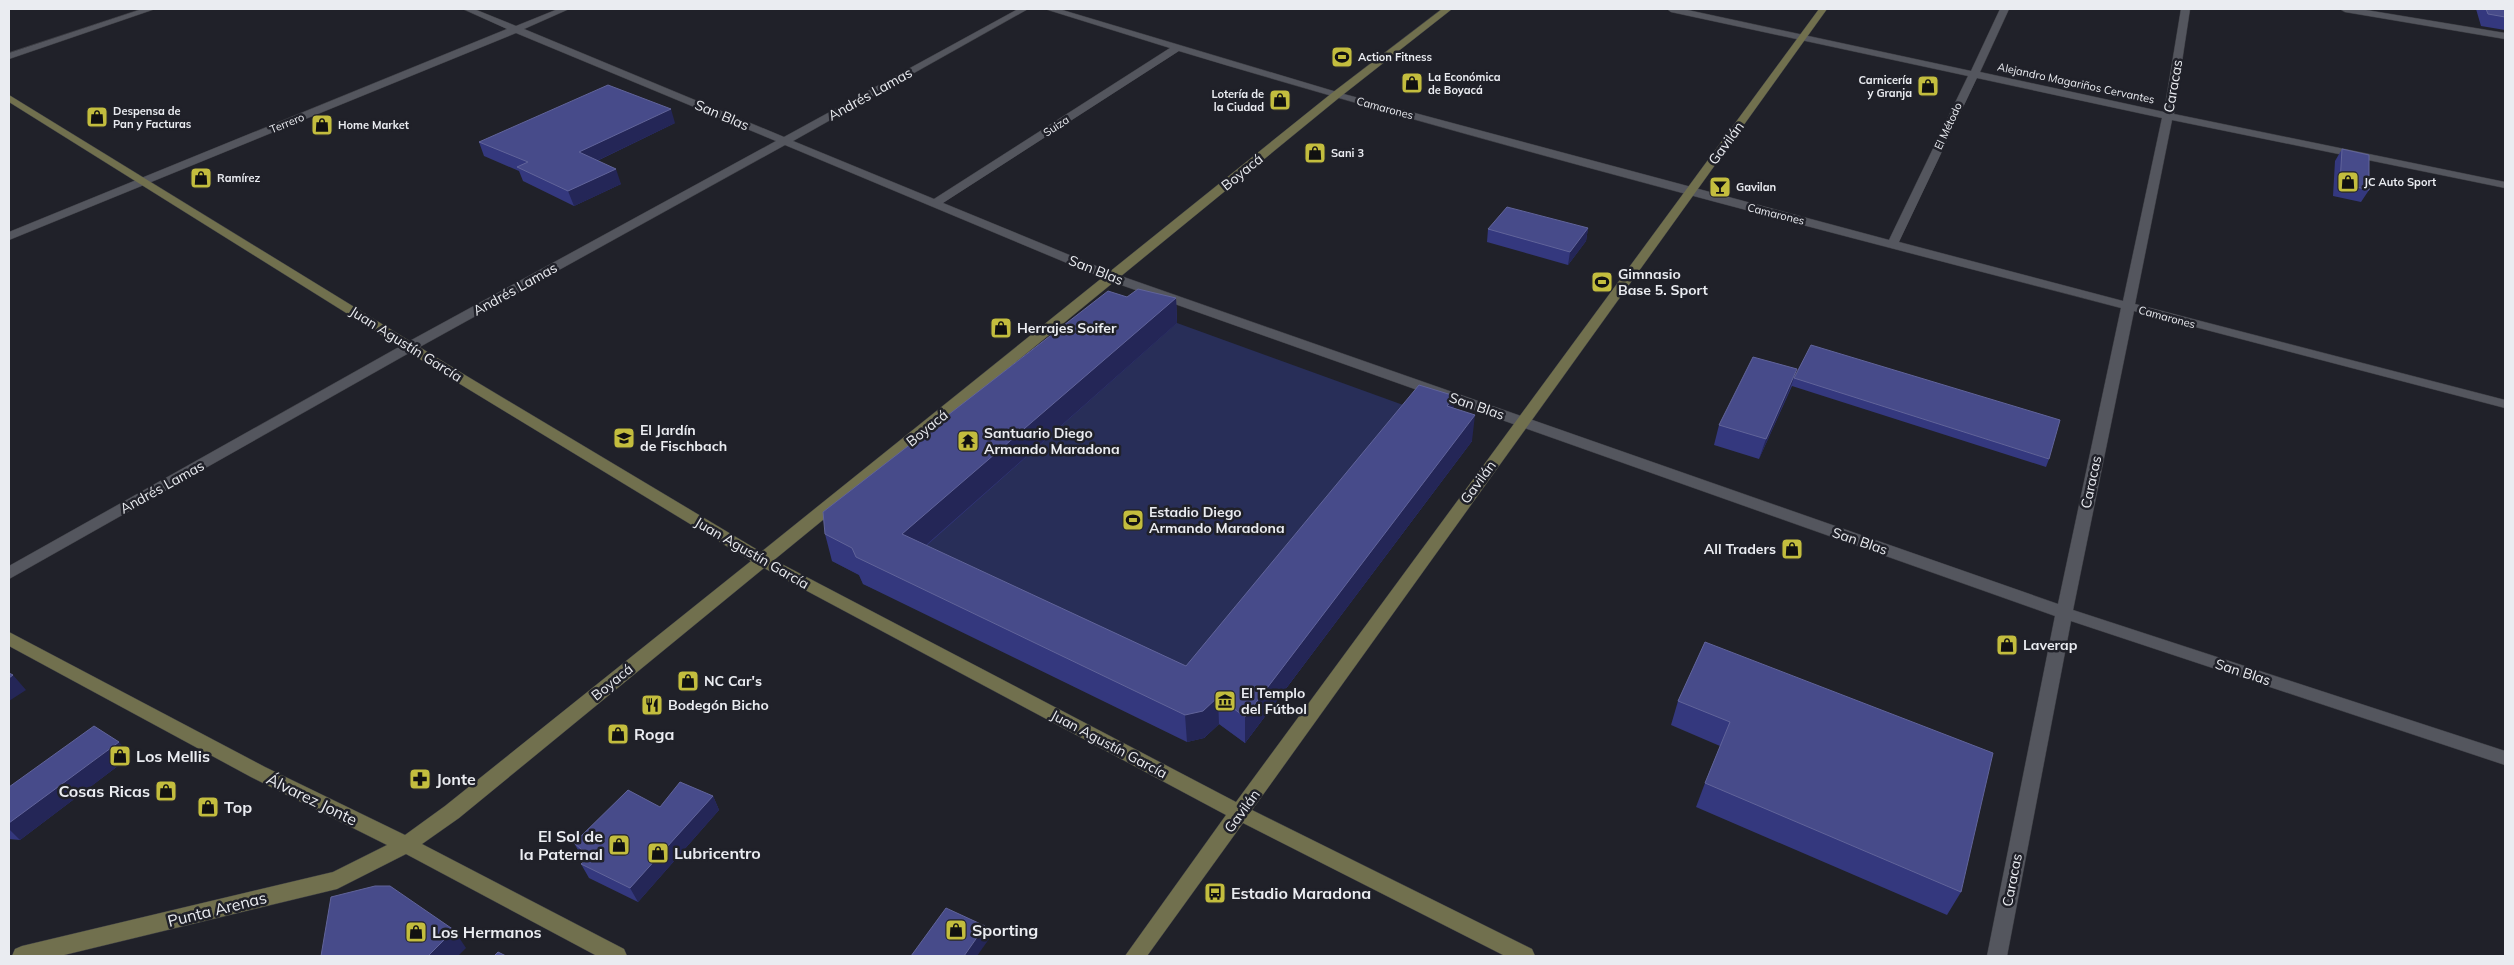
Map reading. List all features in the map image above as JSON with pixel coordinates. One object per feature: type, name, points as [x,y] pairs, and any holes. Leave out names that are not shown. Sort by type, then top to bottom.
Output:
[{"type":"street","points":[[9,56],[150,9]]},
{"type":"street","name":"San Blas","points":[[467,9],[1114,278],[2064,613],[2505,758]]},
{"type":"street","name":"Terrero","points":[[9,236],[565,9]]},
{"type":"street","name":"Andrés Lamas","points":[[9,573],[411,346],[1024,9]]},
{"type":"street","name":"Camarones","points":[[1050,9],[1336,95],[1692,192],[2505,404]]},
{"type":"street","name":"Boyacá","points":[[406,845],[452,812],[1114,278],[1336,95],[1447,9]]},
{"type":"street","name":"Alejandro Magariños Cervantes","points":[[1672,9],[2168,116],[2505,185]]},
{"type":"street","name":"Gavilán","points":[[1135,956],[1522,421],[1692,192],[1823,9]]},
{"type":"street","name":"El Método","points":[[1893,243],[2005,9]]},
{"type":"street","name":"Caracas","points":[[1997,956],[2064,613],[2168,116],[2186,9]]},
{"type":"street","points":[[2346,9],[2505,36]]},
{"type":"street","name":"Suiza","points":[[934,204],[1177,48]]},
{"type":"street","name":"Juan Agustín García","points":[[9,98],[762,561],[1240,813],[1526,956]]},
{"type":"street","name":"Álvarez Jonte","points":[[9,638],[258,772],[406,845],[617,956]]},
{"type":"street","name":"Punta Arenas","points":[[22,956],[337,880],[406,845]]},
{"type":"shaded area","name":"Estadio Diego Armando Maradona","points":[[1139,314],[1177,323],[1417,410],[1444,432],[1472,441],[1245,743],[1219,724],[1204,738],[863,584],[859,575],[832,561],[830,539]]},
{"type":"building","points":[[2486,9],[2505,9],[2505,17],[2488,14]]},
{"type":"building","points":[[608,85],[671,109],[579,152],[616,169],[568,191],[517,167],[528,162],[479,142]]},
{"type":"building","points":[[2342,149],[2369,155],[2369,190],[2340,183]]},
{"type":"building","points":[[1507,207],[1588,228],[1570,252],[1488,229]]},
{"type":"building","points":[[1138,289],[1176,298],[902,534],[1186,666],[1419,385],[1455,396],[1447,406],[1475,415],[1245,717],[1218,697],[1203,711],[1185,715],[856,557],[852,548],[825,534],[823,512],[1108,291],[1127,297]]},
{"type":"building","points":[[1811,345],[2060,420],[2049,459],[1794,378]]},
{"type":"building","points":[[1753,357],[1797,369],[1766,439],[1719,425]]},
{"type":"building","points":[[1705,642],[1993,753],[1961,892],[1705,783],[1730,722],[1678,701]]},
{"type":"building","points":[[94,726],[119,742],[9,823],[9,787]]},
{"type":"building","points":[[680,782],[713,796],[630,888],[581,864],[589,856],[574,843],[628,790],[660,807]]},
{"type":"building","points":[[375,886],[390,886],[454,930],[428,956],[321,956],[331,897]]},
{"type":"building","points":[[946,908],[985,926],[964,956],[911,956]]},
{"type":"building","points":[[498,952],[506,956],[494,956]]},
{"type":"place","name":"Action Fitness","points":[[1342,57]]},
{"type":"place","name":"La Económica de Boyacá","points":[[1412,83]]},
{"type":"place","name":"Carnicería y Granja","points":[[1928,86]]},
{"type":"place","name":"Lotería de la Ciudad","points":[[1280,100]]},
{"type":"place","name":"Despensa de Pan y Facturas","points":[[97,117]]},
{"type":"place","name":"Home Market","points":[[322,125]]},
{"type":"place","name":"Sani 3","points":[[1315,153]]},
{"type":"place","name":"Ramírez","points":[[201,178]]},
{"type":"place","name":"JC Auto Sport","points":[[2348,182]]},
{"type":"place","name":"Gavilan","points":[[1720,187]]},
{"type":"place","name":"Gimnasio Base 5. Sport","points":[[1602,282]]},
{"type":"place","name":"Herrajes Soifer","points":[[1001,328]]},
{"type":"place","name":"El Jardín de Fischbach","points":[[624,438]]},
{"type":"place","name":"Santuario Diego Armando Maradona","points":[[968,441]]},
{"type":"place","name":"Estadio Diego Armando Maradona","points":[[1133,520]]},
{"type":"place","name":"All Traders","points":[[1792,549]]},
{"type":"place","name":"Laverap","points":[[2007,645]]},
{"type":"place","name":"NC Car's","points":[[688,681]]},
{"type":"place","name":"El Templo del Fútbol","points":[[1225,701]]},
{"type":"place","name":"Bodegón Bicho","points":[[652,705]]},
{"type":"place","name":"Roga","points":[[618,734]]},
{"type":"place","name":"Los Mellis","points":[[120,756]]},
{"type":"place","name":"Jonte","points":[[420,779]]},
{"type":"place","name":"Cosas Ricas","points":[[166,791]]},
{"type":"place","name":"Top","points":[[208,807]]},
{"type":"place","name":"El Sol de la Paternal","points":[[619,845]]},
{"type":"place","name":"Lubricentro","points":[[658,853]]},
{"type":"place","name":"Estadio Maradona","points":[[1215,893]]},
{"type":"place","name":"Sporting","points":[[956,930]]},
{"type":"place","name":"Los Hermanos","points":[[416,932]]}]
